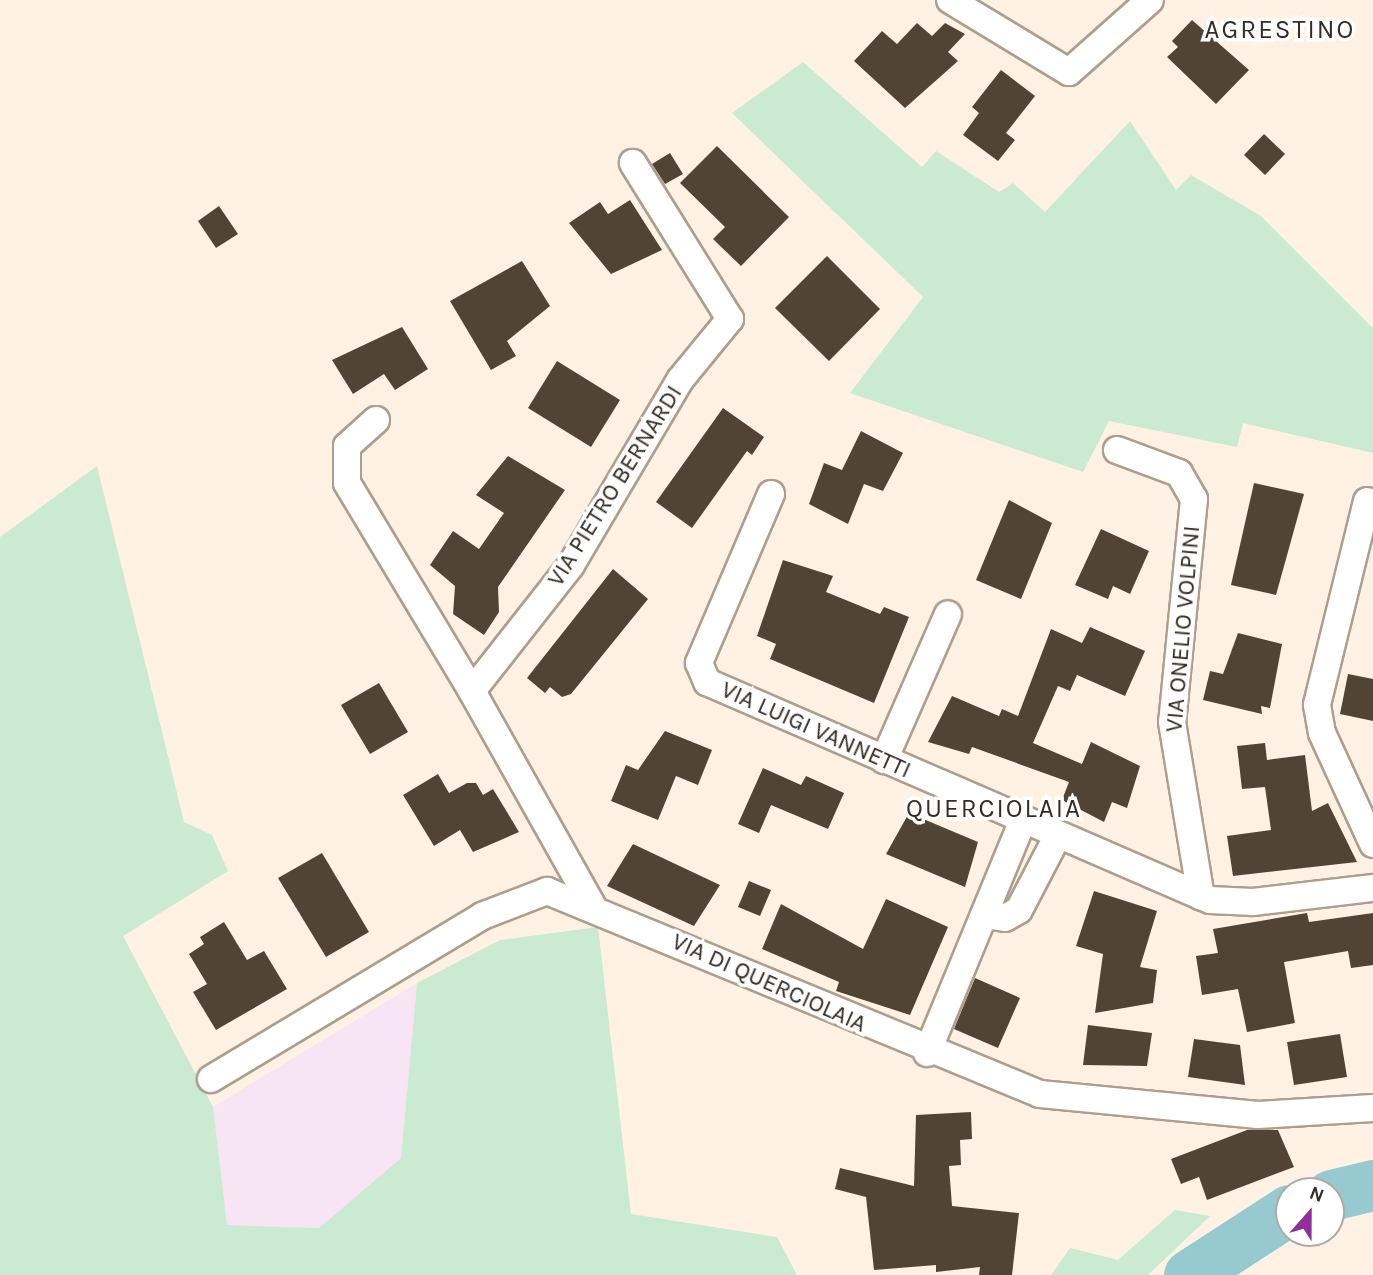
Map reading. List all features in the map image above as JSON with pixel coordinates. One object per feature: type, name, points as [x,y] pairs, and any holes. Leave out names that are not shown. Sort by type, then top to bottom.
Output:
[{"type":"street","points":[[950,0],[1069,72],[1150,0]]},
{"type":"street","name":"VIA PIETRO BERNARDI","points":[[472,691],[571,565],[687,369],[730,319],[633,163]]},
{"type":"street","points":[[376,420],[347,446],[347,482],[472,691],[592,905]]},
{"type":"street","name":"VIA ONELIO VOLPINI","points":[[1117,450],[1180,474],[1194,499],[1172,722],[1201,897]]},
{"type":"street","name":"VIA LUIGI VANNETTI","points":[[771,494],[699,673],[712,685],[1022,822],[1201,897],[1241,903],[1373,888]]},
{"type":"street","points":[[1367,501],[1317,705],[1322,733],[1373,844]]},
{"type":"street","points":[[884,760],[948,614]]},
{"type":"street","points":[[927,1053],[1022,822]]},
{"type":"street","points":[[984,915],[1005,918],[1019,910],[1057,837]]},
{"type":"street","name":"VIA DI QUERCIOLAIA","points":[[211,1079],[502,906],[547,891],[592,905],[927,1053],[1041,1094],[1082,1102],[1279,1116],[1373,1108]]},
{"type":"shaded area","points":[[417,983],[401,1158],[319,1228],[227,1225],[213,1107]]},
{"type":"green space","points":[[803,62],[922,167],[936,151],[999,192],[1013,183],[1045,212],[1130,121],[1176,190],[1191,175],[1261,216],[1373,328],[1373,453],[1243,423],[1237,447],[1109,421],[1083,472],[850,393],[923,297],[732,113]]},
{"type":"green space","points":[[97,466],[184,822],[212,835],[228,871],[123,936],[213,1107],[227,1225],[319,1228],[401,1158],[417,983],[500,940],[598,927],[631,1214],[777,1237],[797,1275],[0,1275],[0,537]]},
{"type":"green space","points":[[1175,1210],[1210,1216],[1148,1275],[1051,1275],[1070,1248],[1118,1260]]},
{"type":"building","points":[[1192,20],[1249,70],[1216,104],[1167,57],[1178,47],[1172,41]]},
{"type":"building","points":[[917,23],[932,36],[945,23],[965,34],[948,52],[958,61],[905,108],[854,61],[882,31],[897,44]]},
{"type":"building","points":[[1001,70],[1035,96],[1006,133],[1015,140],[998,161],[963,135],[979,113],[972,107]]},
{"type":"building","points":[[1264,134],[1285,154],[1265,175],[1244,155]]},
{"type":"building","points":[[717,146],[789,217],[741,266],[713,239],[725,227],[680,183]]},
{"type":"building","points":[[670,153],[683,174],[665,184],[652,164]]},
{"type":"building","points":[[630,200],[662,250],[611,274],[569,223],[600,202],[608,214]]},
{"type":"building","points":[[219,206],[238,234],[216,248],[198,221]]},
{"type":"building","points":[[827,256],[880,309],[829,361],[775,308]]},
{"type":"building","points":[[522,261],[550,306],[507,341],[516,356],[491,370],[450,301]]},
{"type":"building","points":[[402,327],[428,369],[395,390],[384,374],[353,394],[332,360]]},
{"type":"building","points":[[557,361],[620,400],[591,447],[528,408]]},
{"type":"building","points":[[723,408],[764,437],[752,455],[747,451],[692,528],[656,502]]},
{"type":"building","points":[[861,431],[903,453],[883,491],[864,484],[848,524],[809,504],[824,463],[842,470]]},
{"type":"building","points":[[508,456],[565,490],[498,587],[499,612],[484,635],[453,614],[455,586],[430,565],[453,531],[479,549],[504,513],[476,495]]},
{"type":"building","points":[[1254,483],[1304,494],[1276,595],[1231,585]]},
{"type":"building","points":[[1009,500],[1052,523],[1021,599],[976,580]]},
{"type":"building","points":[[1101,529],[1149,551],[1130,594],[1113,586],[1108,599],[1075,585]]},
{"type":"building","points":[[783,560],[833,576],[826,592],[880,614],[884,607],[909,617],[874,703],[770,659],[776,644],[757,636]]},
{"type":"building","points":[[613,569],[648,599],[571,694],[562,697],[550,687],[545,693],[527,678]]},
{"type":"building","points":[[1090,627],[1145,651],[1125,696],[1077,675],[1070,691],[1058,686],[1033,743],[1082,764],[1091,742],[1140,766],[1127,808],[1112,802],[1104,822],[1062,800],[1069,782],[972,747],[969,754],[928,742],[952,696],[999,716],[1002,709],[1018,716],[1051,629],[1082,643]]},
{"type":"building","points":[[1238,633],[1282,644],[1270,708],[1261,706],[1262,714],[1203,700],[1210,671],[1223,674]]},
{"type":"building","points":[[1348,674],[1373,679],[1373,721],[1340,714]]},
{"type":"building","points":[[379,683],[408,732],[370,754],[341,705]]},
{"type":"building","points":[[665,731],[712,750],[698,785],[676,776],[658,820],[611,801],[626,765],[638,770]]},
{"type":"building","points":[[1265,743],[1267,760],[1305,755],[1312,811],[1328,803],[1357,862],[1233,876],[1227,836],[1271,830],[1265,787],[1242,789],[1237,746]]},
{"type":"building","points":[[763,768],[801,785],[806,776],[844,793],[828,829],[771,805],[759,833],[738,824]]},
{"type":"building","points":[[438,774],[449,793],[467,783],[476,783],[483,795],[493,789],[519,832],[473,852],[460,830],[434,846],[403,795]]},
{"type":"building","points":[[909,813],[978,842],[965,887],[886,854]]},
{"type":"building","points":[[633,844],[720,885],[694,926],[607,886]]},
{"type":"building","points":[[322,853],[369,932],[326,957],[278,878]]},
{"type":"building","points":[[749,881],[771,890],[760,916],[738,907]]},
{"type":"building","points":[[1094,891],[1157,911],[1140,967],[1157,970],[1153,1003],[1095,1013],[1103,954],[1076,946]]},
{"type":"building","points":[[886,899],[948,927],[910,1015],[836,991],[839,982],[762,949],[781,904],[863,949]]},
{"type":"building","points":[[1307,913],[1309,922],[1373,913],[1373,965],[1351,968],[1348,951],[1284,962],[1295,1023],[1247,1032],[1238,989],[1202,995],[1196,956],[1218,953],[1213,929]]},
{"type":"building","points":[[224,922],[247,960],[264,951],[287,989],[216,1030],[193,992],[207,984],[189,954],[204,944],[200,937]]},
{"type":"building","points":[[975,978],[1020,998],[998,1048],[954,1029]]},
{"type":"building","points":[[1088,1025],[1152,1033],[1147,1066],[1083,1065]]},
{"type":"building","points":[[1340,1034],[1347,1077],[1294,1085],[1287,1042]]},
{"type":"building","points":[[1194,1039],[1240,1045],[1245,1085],[1188,1077]]},
{"type":"building","points":[[971,1112],[972,1139],[960,1140],[961,1165],[949,1166],[952,1206],[1019,1213],[1012,1275],[979,1275],[980,1267],[936,1272],[936,1265],[874,1270],[866,1197],[835,1189],[840,1168],[914,1186],[916,1115]]},
{"type":"building","points":[[1247,1130],[1278,1130],[1294,1167],[1207,1200],[1199,1177],[1181,1184],[1171,1159]]},
{"type":"waterway","points":[[1345,1192],[1373,1185]]},
{"type":"waterway","points":[[1189,1275],[1275,1219]]},
{"type":"district","name":"AGRESTINO","points":[[1280,30]]},
{"type":"district","name":"QUERCIOLAIA","points":[[994,809]]}]
